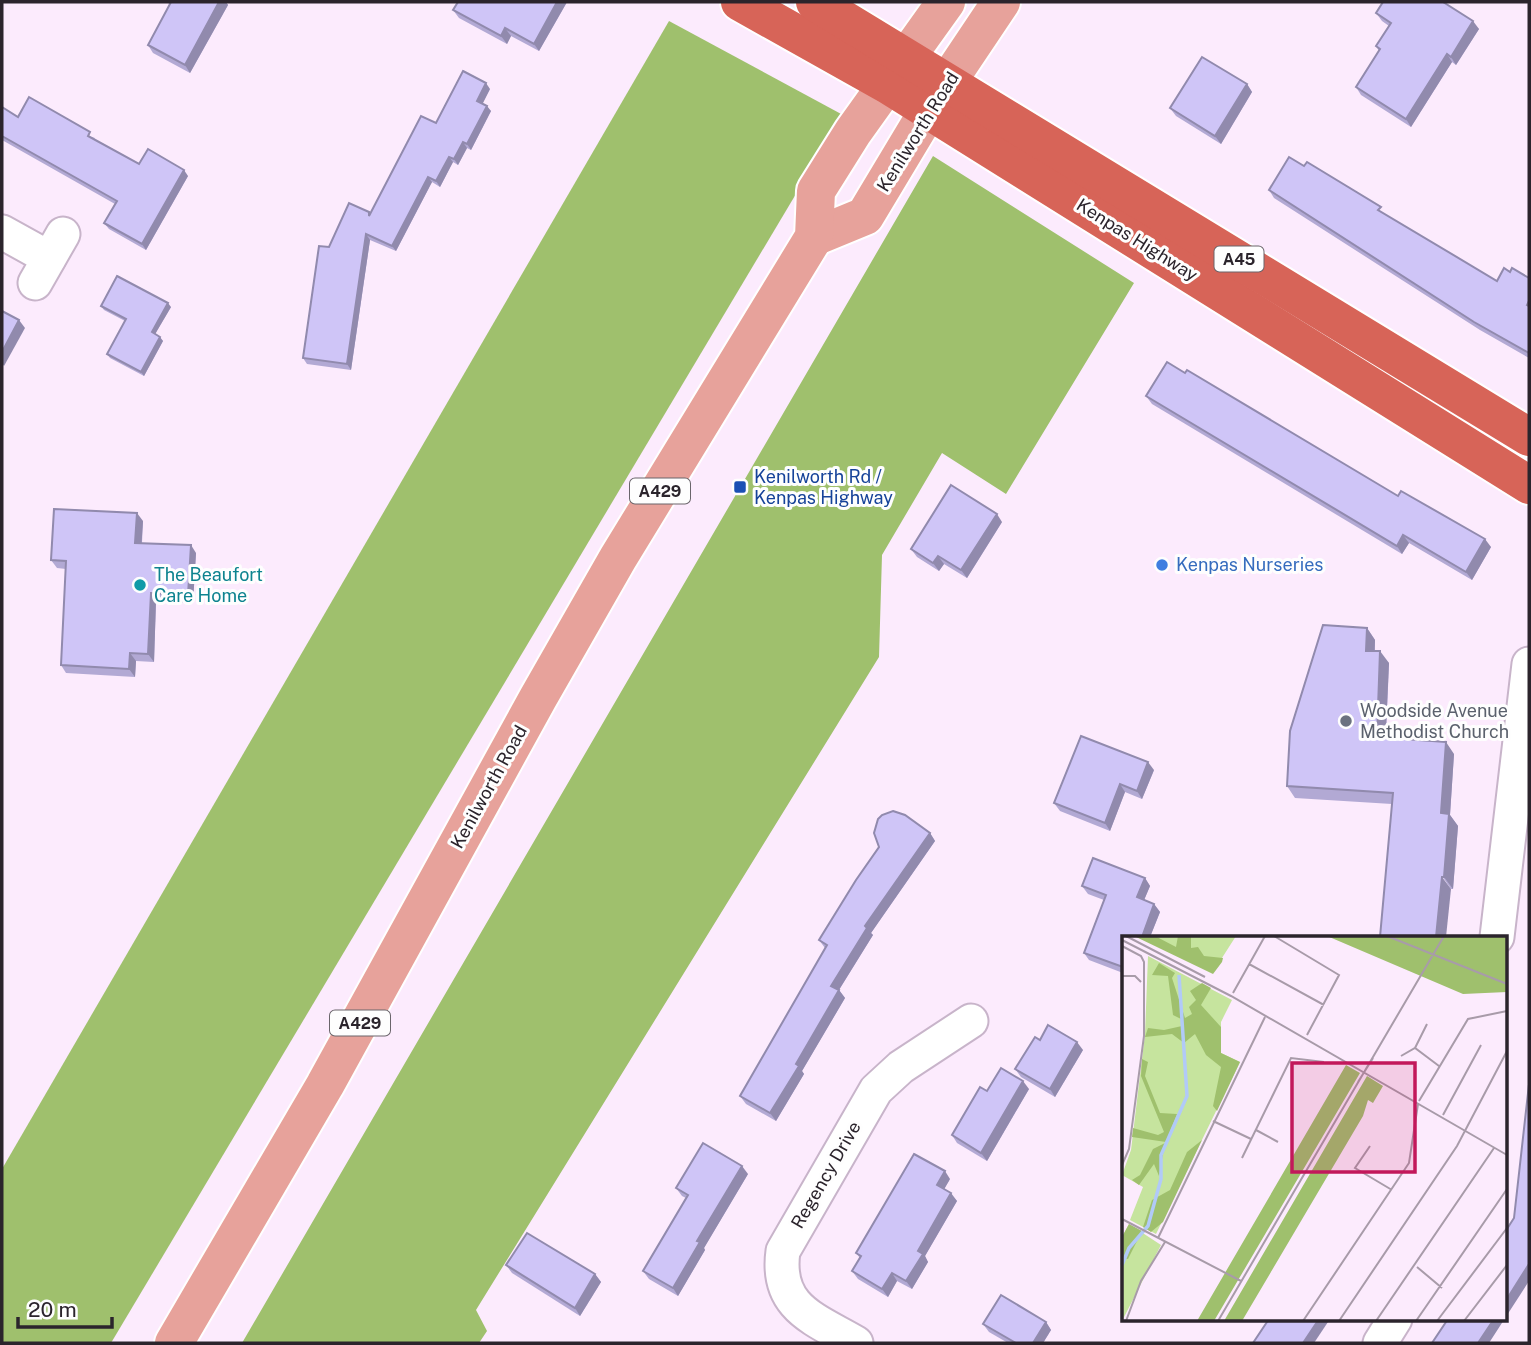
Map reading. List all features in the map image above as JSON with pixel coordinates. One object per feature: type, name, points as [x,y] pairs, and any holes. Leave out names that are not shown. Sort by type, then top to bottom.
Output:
[{"type":"highway","name":"A45","points":[[740,2],[897,70]]},
{"type":"highway","name":"A45","points":[[815,2],[897,70]]},
{"type":"highway","name":"Kenpas Highway","points":[[897,70],[1529,485]]},
{"type":"highway","name":"Kenpas Highway","points":[[938,96],[1529,437]]},
{"type":"main road","name":"Kenilworth Road","points":[[174,1343],[325,1085],[538,698],[612,570],[814,237],[816,191],[853,132],[946,2]]},
{"type":"main road","name":"Kenilworth Road","points":[[814,237],[865,216],[938,96],[1001,2]]},
{"type":"street","points":[[2,232],[49,258]]},
{"type":"street","points":[[1497,936],[1529,664]]},
{"type":"street","name":"Regency Drive","points":[[856,1343],[796,1305],[782,1281],[783,1251],[876,1090],[901,1066],[971,1021]]},
{"type":"street","points":[[1380,1343],[1394,1320]]},
{"type":"green space","points":[[669,21],[843,115],[111,1343],[2,1343],[2,1169]]},
{"type":"green space","points":[[933,156],[1134,283],[1006,494],[942,453],[882,555],[879,657],[476,1310],[487,1331],[479,1343],[242,1343]]},
{"type":"building","points":[[171,2],[219,2],[185,65],[148,45]]},
{"type":"building","points":[[458,2],[557,2],[534,44],[505,28],[501,36],[453,10]]},
{"type":"building","points":[[1383,2],[1443,2],[1473,21],[1451,57],[1447,54],[1406,119],[1356,87],[1380,49],[1376,46],[1391,23],[1376,13]]},
{"type":"building","points":[[1202,57],[1247,84],[1215,136],[1170,108]]},
{"type":"building","points":[[463,71],[486,83],[477,101],[487,106],[467,144],[463,142],[454,159],[449,157],[436,181],[428,177],[392,246],[366,234],[347,364],[303,358],[319,246],[329,247],[349,203],[369,212],[369,216],[421,116],[436,123]]},
{"type":"building","points":[[29,97],[90,132],[88,136],[139,164],[148,149],[184,170],[142,244],[104,223],[117,201],[2,136],[2,107],[18,117]]},
{"type":"building","points":[[1289,157],[1304,166],[1307,162],[1381,207],[1378,210],[1497,281],[1504,268],[1510,272],[1512,268],[1529,278],[1529,353],[1474,322],[1269,190]]},
{"type":"building","points":[[117,276],[168,303],[152,332],[160,337],[141,372],[107,354],[126,319],[101,306]]},
{"type":"building","points":[[2,311],[19,320],[2,352]]},
{"type":"building","points":[[1167,362],[1185,373],[1187,370],[1398,496],[1401,491],[1485,539],[1466,572],[1403,535],[1397,546],[1146,396]]},
{"type":"building","points":[[951,485],[997,514],[961,570],[938,556],[933,563],[911,549]]},
{"type":"building","name":"The Beaufort Care Home","points":[[54,509],[137,513],[135,543],[191,545],[188,595],[151,593],[148,654],[130,653],[129,669],[61,665],[66,561],[51,560]]},
{"type":"building","points":[[1323,625],[1367,628],[1366,651],[1380,651],[1377,737],[1446,742],[1441,813],[1449,814],[1436,936],[1380,936],[1393,793],[1287,786],[1290,731]]},
{"type":"building","points":[[1081,736],[1148,762],[1137,791],[1120,784],[1105,823],[1054,803]]},
{"type":"building","points":[[893,811],[905,815],[930,833],[865,926],[867,928],[831,986],[839,990],[796,1064],[799,1066],[770,1113],[740,1096],[827,945],[819,940],[879,847],[874,833],[878,819]]},
{"type":"building","points":[[1093,858],[1145,878],[1137,897],[1154,904],[1142,936],[1122,936],[1122,967],[1084,953],[1106,895],[1082,886]]},
{"type":"building","points":[[1048,1025],[1077,1042],[1050,1089],[1015,1069],[1035,1037],[1040,1040]]},
{"type":"building","points":[[1001,1068],[1023,1081],[981,1153],[952,1135],[980,1087],[987,1091]]},
{"type":"building","points":[[1529,1084],[1529,1264],[1506,1300],[1506,1230],[1514,1218]]},
{"type":"building","points":[[703,1143],[742,1166],[697,1241],[700,1242],[673,1288],[643,1271],[688,1195],[676,1188]]},
{"type":"building","points":[[914,1154],[945,1171],[937,1185],[951,1193],[918,1251],[923,1254],[906,1281],[892,1273],[882,1289],[852,1271],[861,1256],[856,1253]]},
{"type":"building","points":[[527,1233],[595,1274],[575,1308],[506,1265]]},
{"type":"building","points":[[1001,1295],[1046,1322],[1033,1343],[1016,1343],[983,1324]]},
{"type":"building","points":[[1268,1320],[1318,1320],[1303,1343],[1253,1343]]},
{"type":"building","points":[[1447,1320],[1493,1320],[1478,1343],[1432,1343]]},
{"type":"place","name":"Kenilworth Rd / Kenpas Highway","points":[[740,487]]},
{"type":"place","name":"Kenpas Nurseries","points":[[1162,565]]},
{"type":"place","name":"The Beaufort Care Home","points":[[140,585]]},
{"type":"place","name":"Woodside Avenue Methodist Church","points":[[1346,721]]}]
